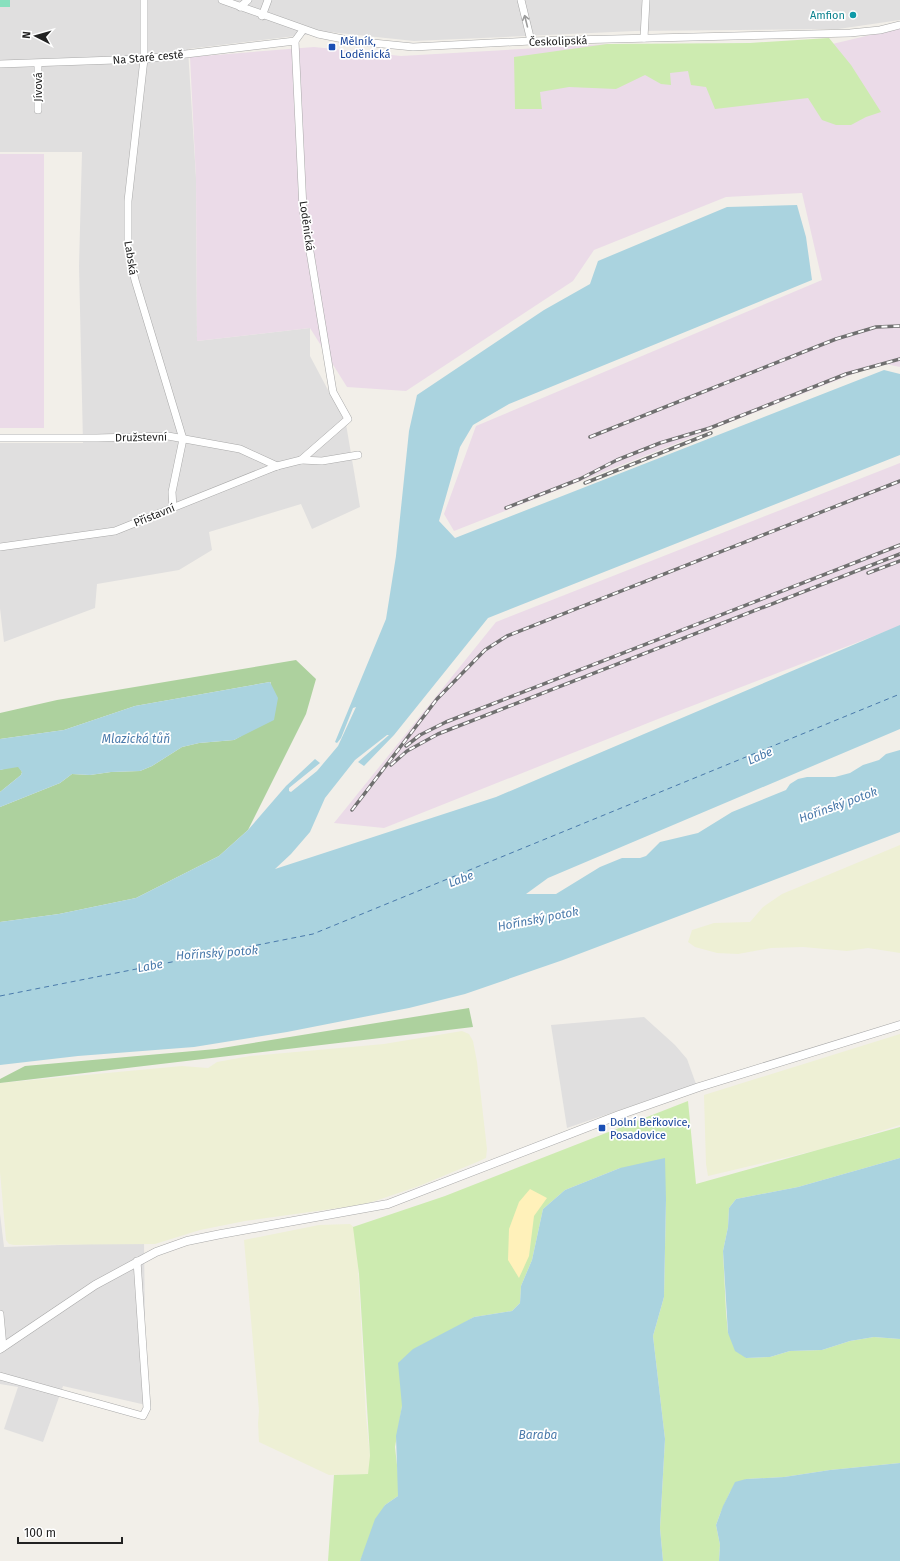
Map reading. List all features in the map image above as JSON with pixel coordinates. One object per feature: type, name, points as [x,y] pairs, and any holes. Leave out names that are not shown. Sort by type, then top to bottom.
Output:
[{"type":"street","name":"Labská","points":[[144,0],[144,58],[128,201],[128,249],[135,280],[183,439],[172,492],[172,508]]},
{"type":"street","name":"Českolipská","points":[[222,0],[303,30],[354,41],[413,47],[531,41],[850,33],[880,30],[900,25]]},
{"type":"street","points":[[240,7],[248,0]]},
{"type":"street","points":[[262,16],[268,0]]},
{"type":"street","points":[[521,0],[531,41]]},
{"type":"street","points":[[644,38],[646,0]]},
{"type":"street","points":[[295,41],[303,30]]},
{"type":"street","name":"Na Staré cestě","points":[[0,64],[38,64],[144,58],[295,41]]},
{"type":"street","name":"Loděnická","points":[[295,41],[303,209],[333,392],[348,419]]},
{"type":"street","name":"Jívová","points":[[38,64],[38,110]]},
{"type":"street","name":"Přístavní","points":[[301,460],[348,419]]},
{"type":"street","name":"Družstevní","points":[[0,438],[168,436],[240,449],[277,466]]},
{"type":"street","name":"Přístavní","points":[[0,547],[115,531],[277,466],[301,460],[322,462],[358,455]]},
{"type":"street","points":[[2,1348],[95,1285],[136,1261],[187,1241],[388,1204],[619,1115],[699,1087],[900,1025]]},
{"type":"street","points":[[0,1376],[143,1416],[147,1408],[136,1261]]},
{"type":"street","points":[[0,1314],[2,1348]]},
{"type":"shaded area","points":[[0,0],[900,0],[900,20],[838,29],[635,31],[414,41],[329,32],[188,49],[196,178],[197,341],[310,328],[310,356],[346,424],[360,507],[312,529],[301,504],[209,532],[212,550],[179,570],[97,584],[95,608],[4,642],[0,608],[0,443],[83,443],[79,266],[82,152],[0,152]]},
{"type":"shaded area","points":[[900,28],[900,367],[881,363],[454,531],[444,514],[476,426],[822,280],[802,193],[726,197],[594,250],[573,281],[406,391],[347,387],[310,328],[197,341],[196,178],[190,57],[314,47],[401,56],[607,44],[828,45]]},
{"type":"shaded area","points":[[0,154],[44,154],[44,428],[0,428]]},
{"type":"shaded area","points":[[900,463],[900,626],[663,717],[384,828],[334,823],[496,622]]},
{"type":"shaded area","points":[[644,1017],[675,1045],[687,1059],[696,1084],[567,1128],[551,1025]]},
{"type":"shaded area","points":[[0,1214],[4,1247],[144,1242],[146,1405],[63,1386],[43,1442],[4,1429],[18,1387],[0,1384]]},
{"type":"green space","points":[[0,0],[10,0],[10,7],[0,7]]},
{"type":"green space","points":[[829,38],[851,65],[881,112],[866,117],[851,125],[836,125],[822,120],[808,98],[715,109],[706,87],[691,85],[688,71],[670,73],[671,85],[661,84],[645,75],[616,89],[569,87],[540,92],[542,109],[515,109],[514,57],[607,44],[750,43]]},
{"type":"green space","points":[[296,660],[316,679],[306,714],[248,830],[219,856],[136,898],[59,914],[0,922],[0,807],[60,783],[72,774],[90,775],[111,772],[140,771],[152,766],[182,747],[199,743],[234,740],[241,736],[271,683],[135,706],[64,730],[0,739],[0,713],[57,700]]},
{"type":"green space","points":[[11,767],[19,767],[22,772],[21,775],[0,792],[0,770]]},
{"type":"green space","points":[[900,845],[900,953],[868,948],[847,951],[803,947],[771,948],[738,954],[717,953],[695,947],[688,942],[692,930],[714,923],[750,922],[763,907],[782,894]]},
{"type":"green space","points":[[469,1008],[473,1027],[0,1083],[0,1079],[25,1066],[216,1049]]},
{"type":"green space","points":[[462,1031],[469,1034],[473,1041],[477,1062],[487,1149],[486,1158],[419,1186],[360,1205],[245,1221],[200,1230],[155,1244],[14,1245],[9,1244],[6,1240],[0,1172],[0,1083],[182,1066],[208,1068],[217,1062],[250,1056],[384,1044]]},
{"type":"green space","points":[[900,1034],[900,1125],[826,1148],[708,1176],[706,1164],[704,1095]]},
{"type":"green space","points":[[688,1101],[696,1184],[900,1127],[900,1158],[798,1187],[736,1199],[729,1208],[728,1227],[723,1251],[728,1333],[746,1358],[770,1357],[790,1351],[822,1350],[850,1341],[874,1337],[900,1339],[900,1463],[830,1470],[784,1477],[746,1479],[730,1492],[716,1525],[720,1545],[719,1561],[663,1561],[660,1528],[665,1439],[653,1336],[664,1297],[666,1200],[620,1168],[565,1190],[543,1209],[532,1260],[521,1286],[520,1303],[512,1311],[474,1317],[447,1333],[402,1390],[402,1406],[395,1447],[399,1483],[398,1496],[385,1505],[360,1561],[328,1561],[334,1475],[368,1474],[370,1456],[359,1274],[353,1227],[445,1196]]},
{"type":"green space","points":[[350,1224],[356,1229],[370,1466],[368,1474],[329,1475],[259,1442],[259,1411],[244,1240],[319,1225]]},
{"type":"sand","points":[[530,1189],[547,1198],[534,1216],[529,1256],[519,1278],[508,1260],[509,1229],[519,1202]]},
{"type":"water","points":[[797,205],[806,237],[812,280],[509,404],[473,425],[460,447],[439,521],[455,538],[884,370],[900,374],[900,455],[488,618],[394,735],[364,766],[358,762],[389,735],[355,760],[325,798],[310,832],[291,854],[275,869],[496,797],[900,625],[900,729],[548,878],[526,894],[556,894],[600,867],[622,858],[640,858],[646,856],[660,842],[698,833],[732,812],[786,790],[790,784],[798,779],[807,777],[835,777],[850,773],[863,765],[879,760],[886,754],[900,750],[900,832],[563,960],[465,994],[409,1008],[287,1032],[194,1047],[78,1056],[0,1065],[0,922],[59,914],[136,898],[219,856],[248,830],[286,786],[315,759],[320,763],[289,788],[289,791],[291,792],[317,771],[338,746],[356,707],[353,708],[341,738],[337,743],[335,742],[386,619],[396,556],[409,431],[417,395],[544,310],[590,284],[598,261],[727,207]]},
{"type":"water","name":"Mlazická tůň","points":[[270,682],[278,698],[274,720],[234,740],[199,743],[182,747],[152,766],[140,771],[111,772],[90,775],[72,774],[60,783],[0,807],[0,792],[21,775],[22,772],[18,767],[0,770],[0,739],[64,730],[135,706]]},
{"type":"water","name":"Baraba","points":[[665,1158],[666,1200],[664,1297],[653,1336],[665,1439],[660,1528],[663,1561],[360,1561],[375,1519],[385,1505],[398,1496],[396,1436],[402,1406],[398,1363],[413,1349],[474,1317],[512,1311],[520,1303],[521,1286],[532,1260],[543,1209],[565,1190],[620,1168]]},
{"type":"water","points":[[900,1158],[900,1339],[874,1337],[850,1341],[822,1350],[790,1351],[770,1357],[746,1358],[735,1351],[728,1333],[723,1251],[728,1227],[729,1208],[736,1199],[798,1187]]},
{"type":"water","points":[[900,1463],[900,1561],[719,1561],[720,1545],[716,1525],[723,1506],[735,1482],[746,1479],[784,1477],[830,1470]]},
{"type":"ferry route","points":[[0,996],[313,934],[900,694]]},
{"type":"railway","points":[[590,437],[836,339],[876,327],[900,326]]},
{"type":"railway","points":[[506,508],[580,479],[617,460],[660,443],[710,428],[846,374],[900,359]]},
{"type":"railway","points":[[585,483],[711,433]]},
{"type":"railway","points":[[352,810],[437,699],[485,650],[507,636],[900,481]]},
{"type":"railway","points":[[406,746],[420,735],[446,722],[900,545]]},
{"type":"railway","points":[[391,765],[407,751],[438,734],[900,554]]},
{"type":"railway","points":[[868,573],[900,561]]},
{"type":"place","name":"Amfion","points":[[853,15]]},
{"type":"place","name":"Mělník, Loděnická","points":[[332,47]]},
{"type":"place","name":"Dolní Beřkovice, Posadovice","points":[[602,1128]]},
{"type":"water label","name":"Labe","points":[[760,756]]},
{"type":"water label","name":"Hořínský potok","points":[[838,805]]},
{"type":"water label","name":"Labe","points":[[461,879]]},
{"type":"water label","name":"Hořínský potok","points":[[538,919]]},
{"type":"water label","name":"Hořínský potok","points":[[217,953]]},
{"type":"water label","name":"Labe","points":[[150,966]]}]
